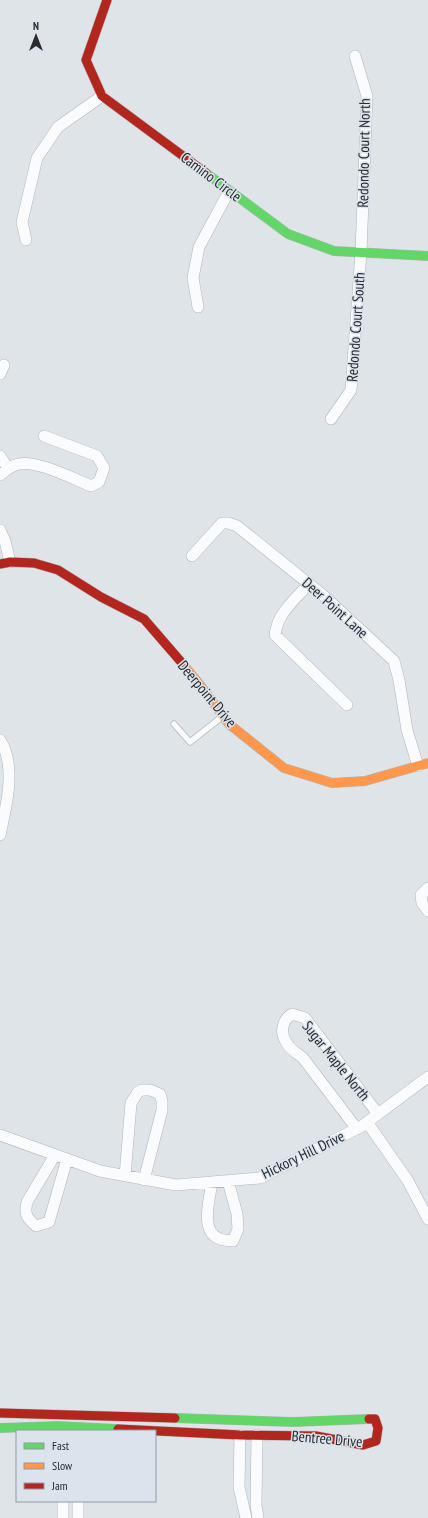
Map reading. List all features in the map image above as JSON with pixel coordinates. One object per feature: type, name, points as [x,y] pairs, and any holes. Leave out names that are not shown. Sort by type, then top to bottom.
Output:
[{"type":"street","name":"Camino Circle","points":[[107,0],[86,60],[102,96],[288,234],[334,251],[428,256]]},
{"type":"street","name":"Redondo Court North","points":[[355,56],[367,96],[361,252]]},
{"type":"street","points":[[26,240],[22,222],[37,158],[58,128],[102,96]]},
{"type":"street","points":[[198,307],[193,278],[199,247],[229,191]]},
{"type":"street","name":"Redondo Court South","points":[[331,419],[351,390],[361,252]]},
{"type":"street","points":[[0,456],[4,471],[19,464],[34,464],[91,486],[99,482],[104,468],[97,456],[44,436]]},
{"type":"street","name":"Deer Point Lane","points":[[192,556],[222,524],[228,523],[237,526],[309,584],[394,661],[399,680],[407,730],[423,764]]},
{"type":"street","points":[[0,530],[5,541],[5,563]]},
{"type":"street","name":"Deerpoint Drive","points":[[5,563],[34,563],[58,570],[101,597],[144,619],[200,685],[229,724],[284,768],[332,783],[364,781],[423,764]]},
{"type":"street","points":[[309,584],[280,615],[274,635],[347,705]]},
{"type":"street","points":[[0,740],[5,748],[9,770],[8,799],[0,835]]},
{"type":"street","points":[[428,888],[421,895],[422,903],[428,911]]},
{"type":"street","name":"Sugar Maple North","points":[[357,1129],[303,1058],[292,1050],[286,1042],[283,1034],[283,1028],[284,1022],[288,1016],[292,1014],[305,1018],[378,1114]]},
{"type":"street","name":"Hickory Hill Drive","points":[[0,1135],[100,1171],[144,1180],[176,1185],[260,1178],[357,1129],[428,1077]]},
{"type":"street","points":[[125,1176],[131,1103],[138,1092],[142,1090],[150,1090],[160,1094],[162,1110],[144,1180]]},
{"type":"street","points":[[367,1122],[408,1181],[428,1218]]},
{"type":"street","points":[[55,1155],[27,1202],[25,1209],[27,1219],[36,1226],[49,1222],[67,1159]]},
{"type":"street","points":[[212,1182],[207,1213],[210,1230],[220,1239],[233,1241],[238,1229],[237,1214],[228,1181]]},
{"type":"street","name":"Bentree Drive","points":[[0,1414],[293,1422],[375,1419],[378,1428],[376,1441],[363,1445],[316,1436],[156,1432]]},
{"type":"street","name":"Bentree Drive","points":[[0,1428],[24,1426],[73,1430]]},
{"type":"street","points":[[240,1435],[239,1487],[246,1518]]},
{"type":"street","points":[[257,1435],[256,1505],[258,1518]]},
{"type":"street","points":[[63,1502],[63,1518]]},
{"type":"street","points":[[78,1502],[78,1518]]},
{"type":"lane","points":[[174,724],[190,742],[223,716]]},
{"type":"traffic: fast","points":[[206,173],[288,234],[334,251],[428,256]]},
{"type":"traffic: fast","points":[[175,1418],[293,1422],[369,1419]]},
{"type":"traffic: fast","points":[[0,1428],[58,1426],[118,1429]]},
{"type":"traffic: slow","points":[[182,663],[229,724],[284,768],[332,783],[365,781],[428,763]]},
{"type":"traffic: jam","points":[[107,0],[86,60],[102,96],[206,173]]},
{"type":"traffic: jam","points":[[0,564],[10,562],[34,563],[58,570],[101,597],[144,619],[182,663]]},
{"type":"traffic: jam","points":[[0,1413],[175,1418]]},
{"type":"traffic: jam","points":[[156,1431],[240,1435],[316,1436],[363,1445],[376,1441],[378,1428],[375,1419],[369,1419]]},
{"type":"traffic: jam","points":[[118,1429],[138,1430]]}]
